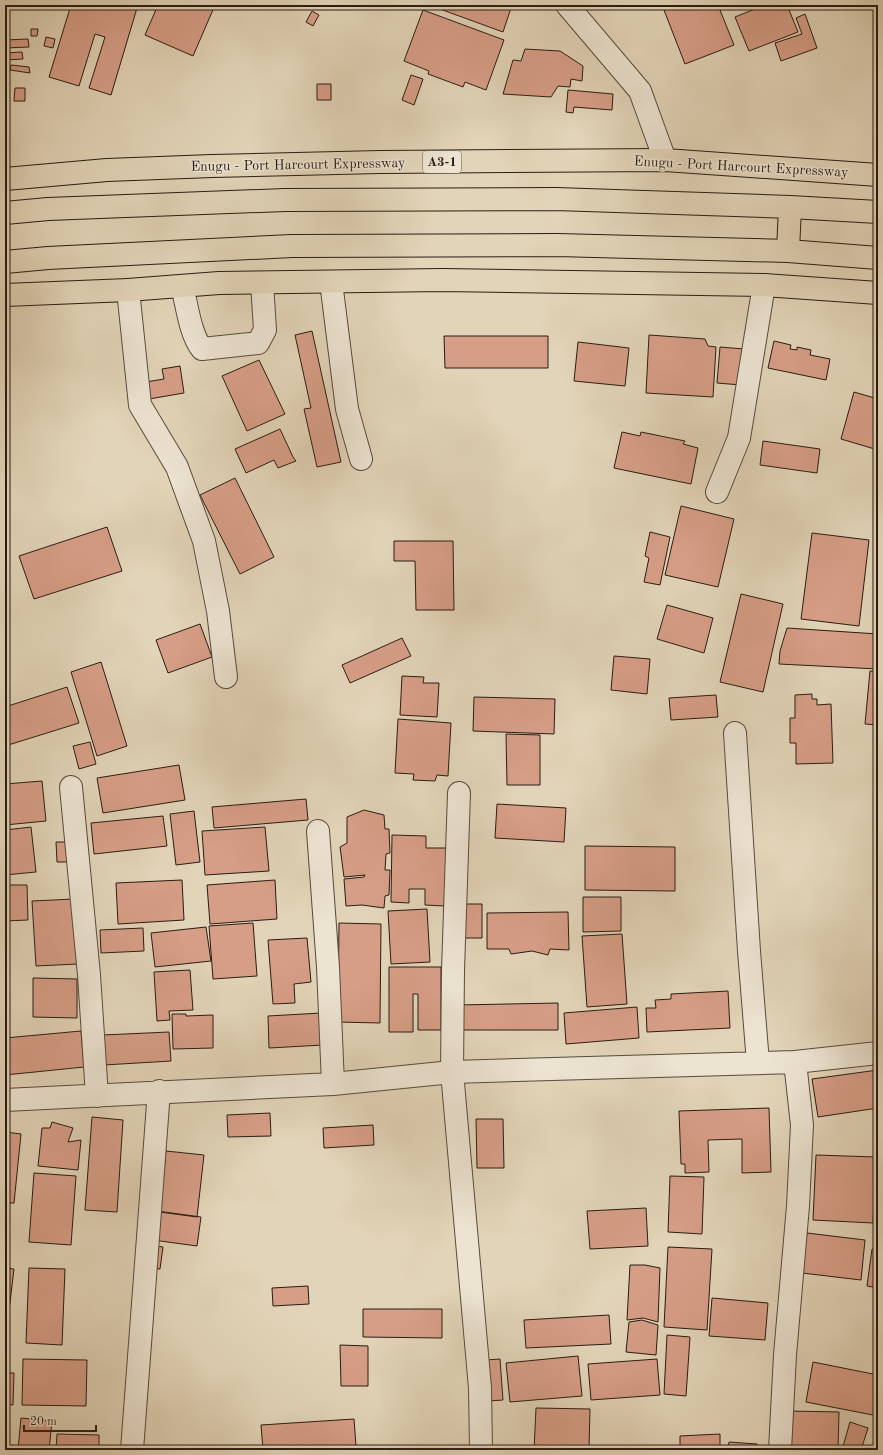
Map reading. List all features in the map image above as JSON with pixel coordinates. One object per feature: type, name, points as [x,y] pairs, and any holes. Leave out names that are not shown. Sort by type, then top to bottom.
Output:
[{"type":"main road","name":"Enugu - Port Harcourt Expressway","points":[[5,179],[107,170],[212,166],[380,162],[665,160],[878,175]]},
{"type":"main road","points":[[5,213],[48,209],[285,200],[556,199],[790,207],[878,212]]},
{"type":"main road","points":[[788,251],[790,207]]},
{"type":"main road","points":[[5,262],[48,258],[292,246],[557,245],[788,251],[878,258]]},
{"type":"main road","points":[[5,295],[128,290],[219,283],[443,280],[764,285],[878,293]]},
{"type":"street","points":[[567,5],[640,90],[665,160]]},
{"type":"street","points":[[331,282],[347,409],[361,459]]},
{"type":"street","points":[[182,286],[194,335],[202,350],[258,343],[265,330],[262,283]]},
{"type":"street","points":[[718,492],[739,438],[764,285]]},
{"type":"street","points":[[128,290],[140,405],[177,467],[204,541],[218,612],[226,677]]},
{"type":"street","points":[[735,733],[758,1063]]},
{"type":"street","points":[[71,788],[89,975],[97,1096]]},
{"type":"street","points":[[459,793],[453,970],[452,1072],[480,1388],[481,1450]]},
{"type":"street","points":[[318,832],[328,967],[333,1084]]},
{"type":"street","points":[[5,1100],[97,1096],[159,1091],[333,1084],[452,1072],[795,1062],[878,1053]]},
{"type":"street","points":[[780,1450],[785,1354],[798,1206],[802,1125],[795,1062]]},
{"type":"street","points":[[132,1450],[159,1091]]},
{"type":"building","points":[[71,5],[128,5],[137,8],[111,95],[89,88],[105,37],[95,34],[79,86],[49,77]]},
{"type":"building","points":[[158,5],[215,5],[193,56],[145,35]]},
{"type":"building","points":[[429,5],[512,5],[503,32]]},
{"type":"building","points":[[662,5],[718,5],[734,45],[685,64]]},
{"type":"building","points":[[727,5],[741,5],[729,10]]},
{"type":"building","points":[[765,5],[787,5],[798,32],[749,51],[735,17]]},
{"type":"building","points":[[423,10],[504,40],[486,90],[465,82],[463,87],[428,74],[429,71],[404,61]]},
{"type":"building","points":[[312,11],[319,15],[313,26],[306,22]]},
{"type":"building","points":[[805,14],[817,48],[781,61],[775,43],[802,34],[796,18]]},
{"type":"building","points":[[31,29],[38,29],[37,36],[31,36]]},
{"type":"building","points":[[46,37],[55,39],[53,48],[44,46]]},
{"type":"building","points":[[28,39],[29,47],[5,48],[5,40]]},
{"type":"building","points":[[525,49],[560,51],[583,66],[582,81],[571,79],[570,87],[558,86],[551,97],[503,94],[513,60],[521,61]]},
{"type":"building","points":[[22,52],[23,59],[5,60],[5,53]]},
{"type":"building","points":[[11,65],[29,67],[30,73],[10,70]]},
{"type":"building","points":[[411,75],[423,79],[414,105],[402,100]]},
{"type":"building","points":[[317,84],[331,84],[331,100],[317,100]]},
{"type":"building","points":[[15,88],[25,88],[25,101],[14,101]]},
{"type":"building","points":[[568,90],[613,94],[612,110],[574,107],[573,113],[566,112]]},
{"type":"building","points":[[312,331],[341,462],[317,467],[304,409],[311,408],[295,335]]},
{"type":"building","points":[[649,335],[705,339],[708,346],[716,347],[713,397],[646,393]]},
{"type":"building","points":[[444,336],[548,336],[548,368],[445,368]]},
{"type":"building","points":[[774,341],[791,345],[790,349],[797,350],[797,347],[811,350],[810,355],[830,359],[826,380],[768,368]]},
{"type":"building","points":[[578,342],[629,348],[625,386],[574,381]]},
{"type":"building","points":[[720,347],[744,349],[741,385],[717,383]]},
{"type":"building","points":[[259,360],[285,414],[247,431],[222,376]]},
{"type":"building","points":[[180,366],[184,393],[149,399],[146,382],[164,379],[162,369]]},
{"type":"building","points":[[854,392],[878,399],[878,450],[841,439]]},
{"type":"building","points":[[280,429],[296,461],[278,468],[274,460],[246,473],[235,449]]},
{"type":"building","points":[[622,432],[640,436],[641,432],[685,441],[683,444],[698,448],[691,484],[614,468]]},
{"type":"building","points":[[763,441],[820,449],[817,473],[760,465]]},
{"type":"building","points":[[235,478],[274,557],[240,574],[200,495]]},
{"type":"building","points":[[681,506],[734,519],[718,587],[665,575]]},
{"type":"building","points":[[107,527],[122,571],[34,599],[19,556]]},
{"type":"building","points":[[650,532],[670,537],[660,585],[644,582],[649,558],[645,556]]},
{"type":"building","points":[[812,533],[869,540],[859,626],[801,619]]},
{"type":"building","points":[[394,541],[453,541],[454,610],[416,610],[415,561],[394,561]]},
{"type":"building","points":[[741,594],[783,604],[763,692],[720,682]]},
{"type":"building","points":[[667,605],[713,618],[704,653],[657,639]]},
{"type":"building","points":[[200,624],[212,657],[168,673],[156,640]]},
{"type":"building","points":[[787,628],[878,634],[878,669],[779,664],[780,651]]},
{"type":"building","points":[[402,638],[411,656],[350,683],[342,665]]},
{"type":"building","points":[[614,656],[650,659],[647,694],[611,690]]},
{"type":"building","points":[[101,662],[127,746],[97,756],[71,672]]},
{"type":"building","points":[[870,671],[878,672],[878,725],[865,724]]},
{"type":"building","points":[[402,676],[424,677],[423,683],[439,683],[437,717],[400,715]]},
{"type":"building","points":[[67,687],[79,723],[5,746],[5,707]]},
{"type":"building","points":[[812,694],[812,699],[817,699],[817,705],[831,704],[833,763],[796,764],[796,743],[790,743],[790,718],[795,718],[795,695]]},
{"type":"building","points":[[716,695],[718,717],[671,720],[669,698]]},
{"type":"building","points":[[474,697],[555,699],[554,734],[473,731]]},
{"type":"building","points":[[398,719],[451,723],[448,776],[437,775],[435,781],[413,780],[414,774],[395,773]]},
{"type":"building","points":[[506,734],[540,735],[540,785],[507,785]]},
{"type":"building","points":[[90,742],[96,764],[79,769],[73,746]]},
{"type":"building","points":[[179,765],[185,800],[103,813],[97,778]]},
{"type":"building","points":[[42,781],[46,821],[5,825],[5,784]]},
{"type":"building","points":[[306,799],[308,820],[214,828],[212,807]]},
{"type":"building","points":[[497,804],[566,808],[564,842],[495,838]]},
{"type":"building","points":[[364,810],[384,815],[385,829],[389,829],[390,853],[386,854],[385,870],[390,870],[389,895],[385,896],[384,908],[362,905],[346,906],[344,879],[364,877],[365,875],[344,877],[340,847],[347,843],[347,817]]},
{"type":"building","points":[[194,811],[200,862],[176,865],[170,814]]},
{"type":"building","points":[[163,816],[167,846],[94,854],[91,823]]},
{"type":"building","points":[[31,827],[36,872],[5,875],[5,830]]},
{"type":"building","points":[[265,827],[269,871],[205,875],[202,831]]},
{"type":"building","points":[[392,835],[426,836],[426,848],[446,848],[445,906],[425,905],[425,889],[409,889],[409,903],[391,902]]},
{"type":"building","points":[[56,842],[70,842],[71,862],[57,862]]},
{"type":"building","points":[[585,846],[675,847],[675,891],[585,890]]},
{"type":"building","points":[[182,880],[184,920],[118,924],[116,883]]},
{"type":"building","points":[[275,880],[277,919],[210,924],[207,885]]},
{"type":"building","points":[[5,885],[27,885],[28,920],[5,921]]},
{"type":"building","points":[[583,897],[621,897],[621,931],[583,932]]},
{"type":"building","points":[[74,899],[78,964],[36,966],[32,901]]},
{"type":"building","points":[[459,904],[482,904],[482,938],[459,938]]},
{"type":"building","points":[[427,909],[430,962],[391,964],[388,911]]},
{"type":"building","points":[[568,912],[569,950],[550,949],[548,955],[532,951],[511,954],[509,949],[487,949],[487,913]]},
{"type":"building","points":[[253,923],[257,976],[213,979],[209,926]]},
{"type":"building","points":[[339,923],[381,924],[380,1023],[338,1022]]},
{"type":"building","points":[[206,927],[211,961],[155,967],[151,933]]},
{"type":"building","points":[[143,928],[144,951],[101,953],[100,930]]},
{"type":"building","points":[[622,934],[627,1004],[587,1007],[582,936]]},
{"type":"building","points":[[307,938],[311,982],[294,984],[295,1003],[273,1004],[268,940]]},
{"type":"building","points":[[389,967],[441,967],[441,1030],[418,1030],[418,994],[413,994],[413,1032],[389,1032]]},
{"type":"building","points":[[190,970],[193,1010],[169,1011],[170,1020],[157,1021],[154,972]]},
{"type":"building","points":[[33,978],[77,979],[77,1018],[33,1017]]},
{"type":"building","points":[[728,991],[730,1028],[647,1032],[646,1008],[656,1008],[655,1000],[671,999],[671,994]]},
{"type":"building","points":[[558,1003],[558,1030],[459,1030],[458,1005]]},
{"type":"building","points":[[637,1007],[639,1038],[566,1044],[564,1013]]},
{"type":"building","points":[[321,1013],[323,1045],[269,1048],[268,1016]]},
{"type":"building","points":[[172,1014],[186,1014],[186,1016],[213,1015],[213,1048],[173,1049]]},
{"type":"building","points":[[81,1031],[84,1067],[5,1075],[5,1038]]},
{"type":"building","points":[[169,1032],[171,1061],[104,1065],[103,1035]]},
{"type":"building","points":[[878,1070],[878,1108],[818,1117],[812,1079]]},
{"type":"building","points":[[769,1108],[771,1172],[742,1173],[742,1139],[708,1140],[709,1172],[685,1173],[685,1164],[681,1164],[679,1111]]},
{"type":"building","points":[[270,1113],[271,1136],[228,1137],[227,1115]]},
{"type":"building","points":[[92,1117],[123,1120],[117,1212],[85,1210]]},
{"type":"building","points":[[476,1119],[503,1119],[504,1168],[477,1168]]},
{"type":"building","points":[[52,1122],[73,1128],[68,1142],[81,1140],[78,1170],[38,1166],[42,1128],[50,1128]]},
{"type":"building","points":[[373,1125],[374,1145],[324,1148],[323,1128]]},
{"type":"building","points":[[5,1132],[21,1134],[14,1203],[5,1203]]},
{"type":"building","points":[[166,1151],[204,1155],[197,1217],[160,1212]]},
{"type":"building","points":[[816,1155],[876,1157],[873,1223],[813,1220]]},
{"type":"building","points":[[34,1173],[76,1176],[71,1245],[29,1242]]},
{"type":"building","points":[[670,1176],[704,1177],[702,1234],[668,1232]]},
{"type":"building","points":[[646,1208],[648,1246],[590,1249],[587,1211]]},
{"type":"building","points":[[157,1211],[201,1217],[197,1246],[153,1240]]},
{"type":"building","points":[[807,1233],[865,1240],[861,1280],[802,1273]]},
{"type":"building","points":[[149,1245],[163,1247],[160,1269],[146,1268]]},
{"type":"building","points":[[668,1247],[712,1249],[707,1330],[664,1327]]},
{"type":"building","points":[[872,1249],[878,1250],[878,1288],[867,1286]]},
{"type":"building","points":[[630,1265],[645,1265],[660,1268],[658,1322],[643,1318],[627,1320]]},
{"type":"building","points":[[5,1268],[14,1269],[8,1319],[5,1319]]},
{"type":"building","points":[[29,1268],[65,1269],[62,1345],[26,1343]]},
{"type":"building","points":[[308,1286],[309,1304],[273,1306],[272,1288]]},
{"type":"building","points":[[712,1298],[768,1303],[765,1340],[709,1336]]},
{"type":"building","points":[[363,1309],[442,1309],[442,1338],[363,1337]]},
{"type":"building","points":[[609,1315],[611,1344],[526,1348],[524,1320]]},
{"type":"building","points":[[642,1320],[658,1325],[656,1355],[626,1352],[629,1322]]},
{"type":"building","points":[[667,1335],[690,1337],[686,1396],[664,1394]]},
{"type":"building","points":[[340,1345],[368,1346],[368,1386],[341,1386]]},
{"type":"building","points":[[578,1356],[582,1396],[510,1402],[506,1363]]},
{"type":"building","points":[[23,1359],[87,1360],[86,1406],[22,1405]]},
{"type":"building","points":[[500,1359],[503,1400],[489,1401],[486,1360]]},
{"type":"building","points":[[657,1359],[660,1395],[591,1400],[588,1364]]},
{"type":"building","points":[[813,1362],[878,1375],[878,1416],[806,1402]]},
{"type":"building","points":[[5,1373],[14,1373],[13,1405],[5,1404]]},
{"type":"building","points":[[536,1408],[590,1409],[589,1450],[534,1450]]},
{"type":"building","points":[[788,1411],[839,1412],[838,1449],[787,1450]]},
{"type":"building","points":[[5,1417],[9,1417],[7,1450],[5,1450]]},
{"type":"building","points":[[21,1418],[52,1421],[49,1450],[18,1450]]},
{"type":"building","points":[[354,1419],[356,1446],[299,1450],[263,1450],[261,1425]]},
{"type":"building","points":[[850,1422],[868,1428],[861,1450],[842,1450]]},
{"type":"building","points":[[57,1434],[99,1435],[99,1450],[56,1450]]},
{"type":"building","points":[[720,1434],[720,1450],[680,1450],[680,1436]]},
{"type":"building","points":[[729,1442],[757,1444],[757,1450],[728,1450]]}]
